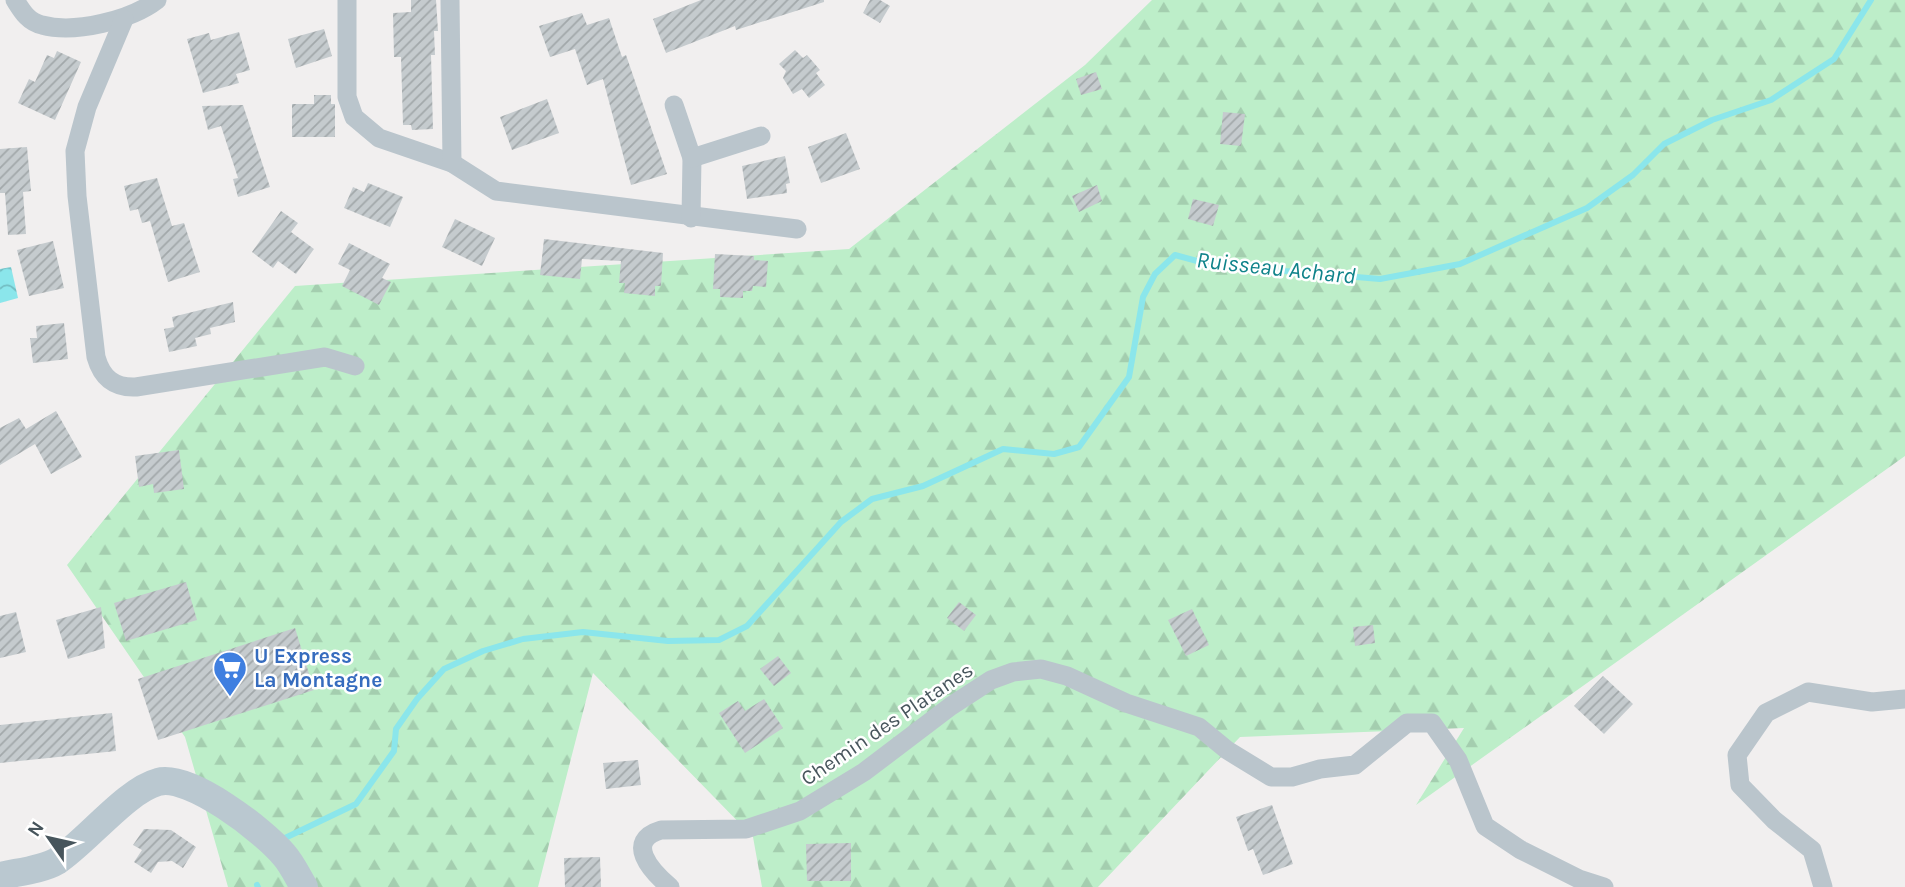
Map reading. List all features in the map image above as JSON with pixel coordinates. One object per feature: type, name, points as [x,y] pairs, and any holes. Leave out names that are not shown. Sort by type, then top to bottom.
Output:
[{"type":"street","points":[[15,0],[25,16],[41,25],[81,25],[124,19],[143,11],[157,0]]},
{"type":"street","points":[[347,0],[347,97],[354,117],[379,138],[452,163],[496,191],[691,218],[797,229]]},
{"type":"street","points":[[450,0],[452,163]]},
{"type":"street","points":[[124,19],[87,107],[75,151],[77,196],[96,357],[103,376],[128,388],[325,357],[355,366]]},
{"type":"street","points":[[674,105],[692,158],[691,218]]},
{"type":"street","points":[[692,158],[761,136]]},
{"type":"street","name":"Chemin des Platanes","points":[[670,887],[659,877],[642,849],[642,842],[650,833],[661,830],[746,829],[800,811],[864,772],[951,706],[991,680],[1013,672],[1041,669],[1067,676],[1126,703],[1199,727],[1227,750],[1271,777],[1292,777],[1320,769],[1355,765],[1407,723],[1432,723],[1458,760],[1485,826],[1521,850],[1604,887]]},
{"type":"street","points":[[1823,887],[1812,850],[1774,820],[1740,785],[1737,755],[1766,713],[1808,692],[1872,702],[1905,699]]},
{"type":"street","points":[[0,876],[55,862],[88,837],[138,792],[159,781],[179,782],[253,826],[285,856],[304,887]]},
{"type":"green space","points":[[1152,0],[1905,0],[1905,456],[1416,805],[1464,728],[1240,737],[1098,887],[762,887],[753,837],[593,673],[538,887],[228,887],[185,737],[67,565],[295,286],[849,249],[1085,65]]},
{"type":"water","points":[[11,267],[18,298],[0,303],[0,269]]},
{"type":"building","points":[[411,0],[436,0],[438,31],[434,31],[435,55],[431,55],[433,129],[412,130],[411,125],[403,125],[401,57],[394,57],[393,13],[411,12]]},
{"type":"building","points":[[701,0],[824,2],[736,30],[735,26],[666,53],[653,19]]},
{"type":"building","points":[[870,0],[880,0],[890,6],[880,23],[863,13]]},
{"type":"building","points":[[582,13],[587,25],[609,18],[622,57],[626,55],[667,174],[631,185],[603,79],[587,85],[575,49],[550,57],[539,26]]},
{"type":"building","points":[[324,29],[332,56],[296,68],[288,39]]},
{"type":"building","points":[[239,32],[250,70],[236,74],[239,83],[203,93],[187,39],[209,33],[211,40]]},
{"type":"building","points":[[795,50],[803,58],[807,55],[820,70],[816,73],[825,85],[809,98],[802,89],[793,94],[783,78],[786,71],[779,64]]},
{"type":"building","points":[[57,51],[81,62],[55,120],[18,103],[29,79],[35,82],[47,55],[54,58]]},
{"type":"building","points":[[1096,72],[1102,89],[1081,95],[1076,79]]},
{"type":"building","points":[[314,95],[331,95],[331,104],[335,104],[335,137],[292,137],[292,104],[314,104]]},
{"type":"building","points":[[547,99],[559,133],[512,150],[500,117]]},
{"type":"building","points":[[243,105],[270,187],[238,197],[233,179],[238,178],[221,126],[208,130],[202,106]]},
{"type":"building","points":[[1223,112],[1245,114],[1241,146],[1220,144]]},
{"type":"building","points":[[846,133],[860,169],[821,183],[808,147]]},
{"type":"building","points":[[27,147],[31,191],[23,192],[26,234],[8,235],[5,193],[0,193],[0,149]]},
{"type":"building","points":[[785,156],[790,183],[786,184],[787,193],[747,199],[742,166]]},
{"type":"building","points":[[157,178],[172,226],[184,223],[200,272],[168,282],[150,221],[142,223],[138,209],[130,211],[124,186]]},
{"type":"building","points":[[368,183],[403,197],[390,227],[344,208],[353,187],[364,192]]},
{"type":"building","points":[[1097,185],[1102,201],[1079,212],[1072,196]]},
{"type":"building","points":[[1193,199],[1219,205],[1213,226],[1188,219]]},
{"type":"building","points":[[281,211],[298,223],[291,232],[314,249],[296,274],[278,261],[273,268],[252,252]]},
{"type":"building","points":[[455,219],[495,238],[482,266],[442,247]]},
{"type":"building","points":[[544,239],[663,253],[661,286],[655,286],[655,296],[624,293],[625,283],[619,283],[621,261],[582,259],[580,279],[540,275]]},
{"type":"building","points":[[53,241],[64,288],[29,296],[17,250]]},
{"type":"building","points":[[349,243],[390,264],[382,278],[391,282],[379,305],[342,286],[350,270],[338,264]]},
{"type":"building","points":[[715,254],[754,256],[754,260],[768,261],[766,287],[753,286],[752,291],[743,291],[743,298],[720,297],[720,289],[713,289]]},
{"type":"building","points":[[233,302],[235,322],[210,328],[211,334],[195,338],[197,346],[169,352],[164,329],[174,327],[172,317]]},
{"type":"building","points":[[64,323],[68,359],[33,363],[30,338],[37,338],[36,326]]},
{"type":"building","points":[[56,411],[82,457],[51,474],[35,444],[0,465],[0,428],[19,418],[26,429]]},
{"type":"building","points":[[179,450],[184,489],[154,493],[153,484],[139,487],[135,456]]},
{"type":"building","points":[[186,582],[197,620],[126,641],[114,603]]},
{"type":"building","points":[[959,602],[976,615],[964,631],[947,618]]},
{"type":"building","points":[[101,607],[105,648],[68,659],[56,620]]},
{"type":"building","points":[[1192,609],[1209,645],[1186,656],[1168,620]]},
{"type":"building","points":[[16,612],[26,652],[0,658],[0,616]]},
{"type":"building","points":[[1373,625],[1375,643],[1355,646],[1353,627]]},
{"type":"building","points":[[295,628],[314,690],[158,740],[138,679]]},
{"type":"building","points":[[778,656],[791,673],[774,686],[760,669]]},
{"type":"building","points":[[1603,676],[1633,704],[1604,734],[1574,706]]},
{"type":"building","points":[[764,699],[783,728],[745,753],[719,713],[738,701],[745,711]]},
{"type":"building","points":[[112,713],[116,751],[0,763],[0,725]]},
{"type":"building","points":[[638,760],[641,785],[606,789],[603,763]]},
{"type":"building","points":[[1272,805],[1293,864],[1263,875],[1253,849],[1248,851],[1236,817]]},
{"type":"building","points":[[144,829],[171,830],[196,847],[183,868],[172,861],[158,862],[151,873],[134,862],[142,850],[133,845]]},
{"type":"building","points":[[851,843],[851,881],[807,881],[806,844]]},
{"type":"building","points":[[600,857],[601,887],[565,887],[564,858]]},
{"type":"waterway","name":"Ruisseau Achard","points":[[285,838],[356,804],[394,751],[396,729],[417,699],[444,669],[483,651],[523,639],[583,632],[668,641],[719,640],[747,626],[841,522],[872,499],[923,486],[1003,449],[1054,454],[1079,447],[1129,377],[1143,297],[1155,274],[1175,255],[1212,265],[1380,279],[1460,264],[1587,208],[1633,175],[1664,144],[1712,120],[1771,100],[1834,59],[1871,0]]},
{"type":"place","name":"U Express La Montagne","points":[[230,698]]}]
